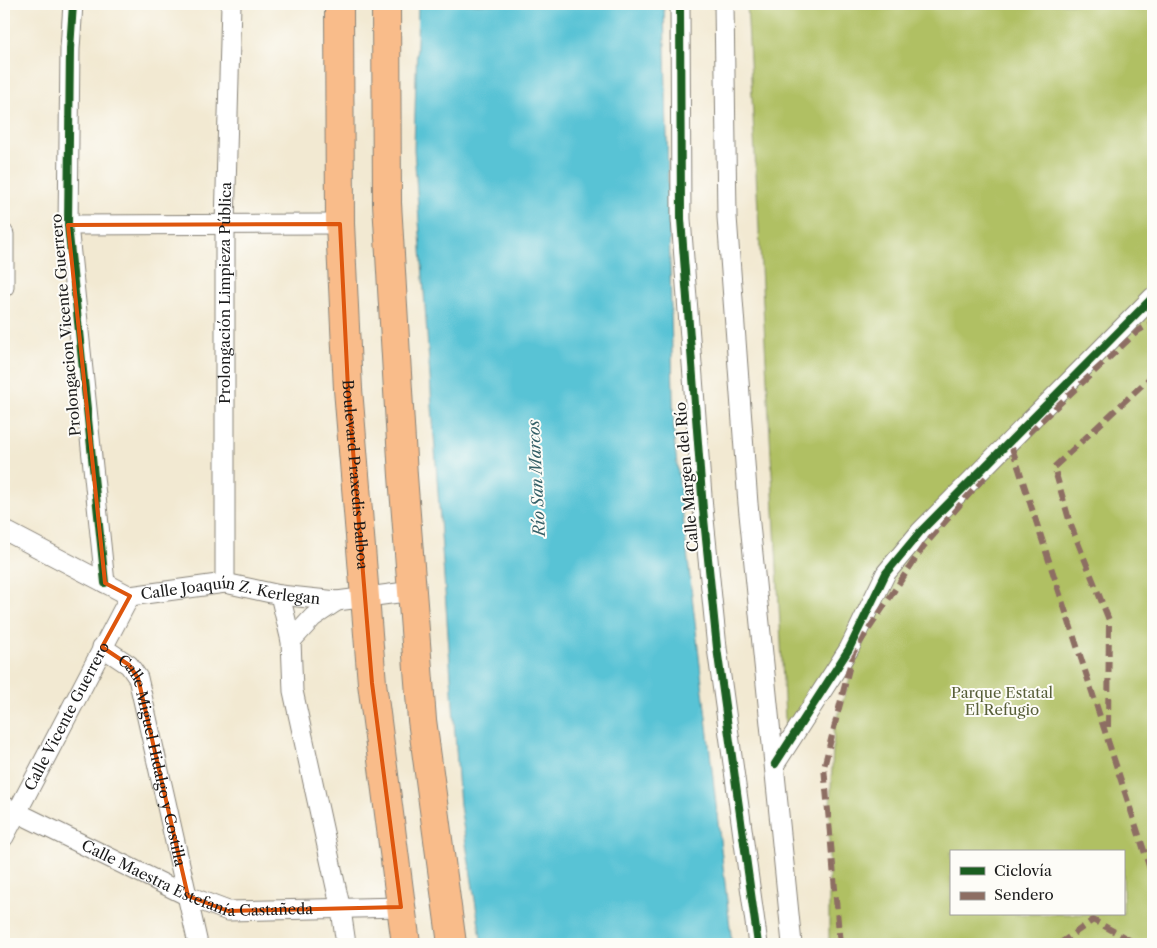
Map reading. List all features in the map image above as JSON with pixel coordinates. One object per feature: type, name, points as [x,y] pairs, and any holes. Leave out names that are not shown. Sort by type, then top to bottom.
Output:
[{"type":"main road","name":"Boulevard Praxedis Balboa","points":[[339,4],[340,224],[348,389],[372,683],[406,944]]},
{"type":"main road","points":[[386,4],[386,203],[403,476],[422,720],[452,944]]},
{"type":"street","name":"Prolongacion Vicente Guerrero","points":[[73,4],[70,49],[68,225],[105,583]]},
{"type":"street","name":"Prolongación Limpieza Pública","points":[[225,583],[225,225],[231,4]]},
{"type":"street","name":"Calle Margen del Río","points":[[680,4],[681,219],[703,509],[718,657],[758,944]]},
{"type":"street","points":[[724,4],[727,217],[748,504],[792,944]]},
{"type":"street","points":[[68,225],[340,224]]},
{"type":"street","points":[[4,234],[4,287]]},
{"type":"street","points":[[775,764],[849,649],[886,573],[920,532],[1153,297]]},
{"type":"street","name":"Calle Joaquín Z. Kerlegan","points":[[4,530],[130,596],[225,583],[280,595],[337,601],[413,591]]},
{"type":"street","points":[[280,595],[291,641],[293,691],[341,910],[346,944]]},
{"type":"street","name":"Calle Vicente Guerrero","points":[[4,837],[10,809],[130,596]]},
{"type":"street","points":[[291,641],[313,617],[337,601]]},
{"type":"street","name":"Calle Miguel Hidalgo y Costilla","points":[[102,647],[129,664],[138,678],[198,944]]},
{"type":"street","name":"Calle Maestra Estefanía Castañeda","points":[[10,809],[188,896],[228,911],[341,910],[402,907]]},
{"type":"highlighted area","points":[[340,224],[348,389],[372,683],[401,907],[228,911],[188,896],[138,678],[129,665],[102,647],[130,596],[105,583],[68,225]]},
{"type":"green space","name":"Parque Estatal El Refugio","points":[[747,4],[1153,4],[1153,944],[829,944],[829,827],[834,728],[854,666],[786,737]]},
{"type":"water","name":"Río San Marcos","points":[[418,4],[664,4],[674,438],[732,944],[482,944],[460,806],[414,149]]},
{"type":"marked path","points":[[1028,433],[1138,331],[1153,322]]},
{"type":"marked path","points":[[1108,727],[1109,620],[1070,523],[1054,467],[1153,375]]},
{"type":"marked path","points":[[1012,448],[1153,878]]},
{"type":"marked path","points":[[840,944],[824,767],[853,653],[923,547],[986,475]]},
{"type":"marked path","points":[[1059,944],[1093,920],[1137,944]]},
{"type":"cycle path","points":[[73,4],[70,49],[68,225],[105,583]]},
{"type":"cycle path","points":[[680,4],[681,219],[703,509],[717,648],[758,944]]},
{"type":"cycle path","points":[[775,764],[849,649],[886,573],[920,532],[1153,297]]}]
